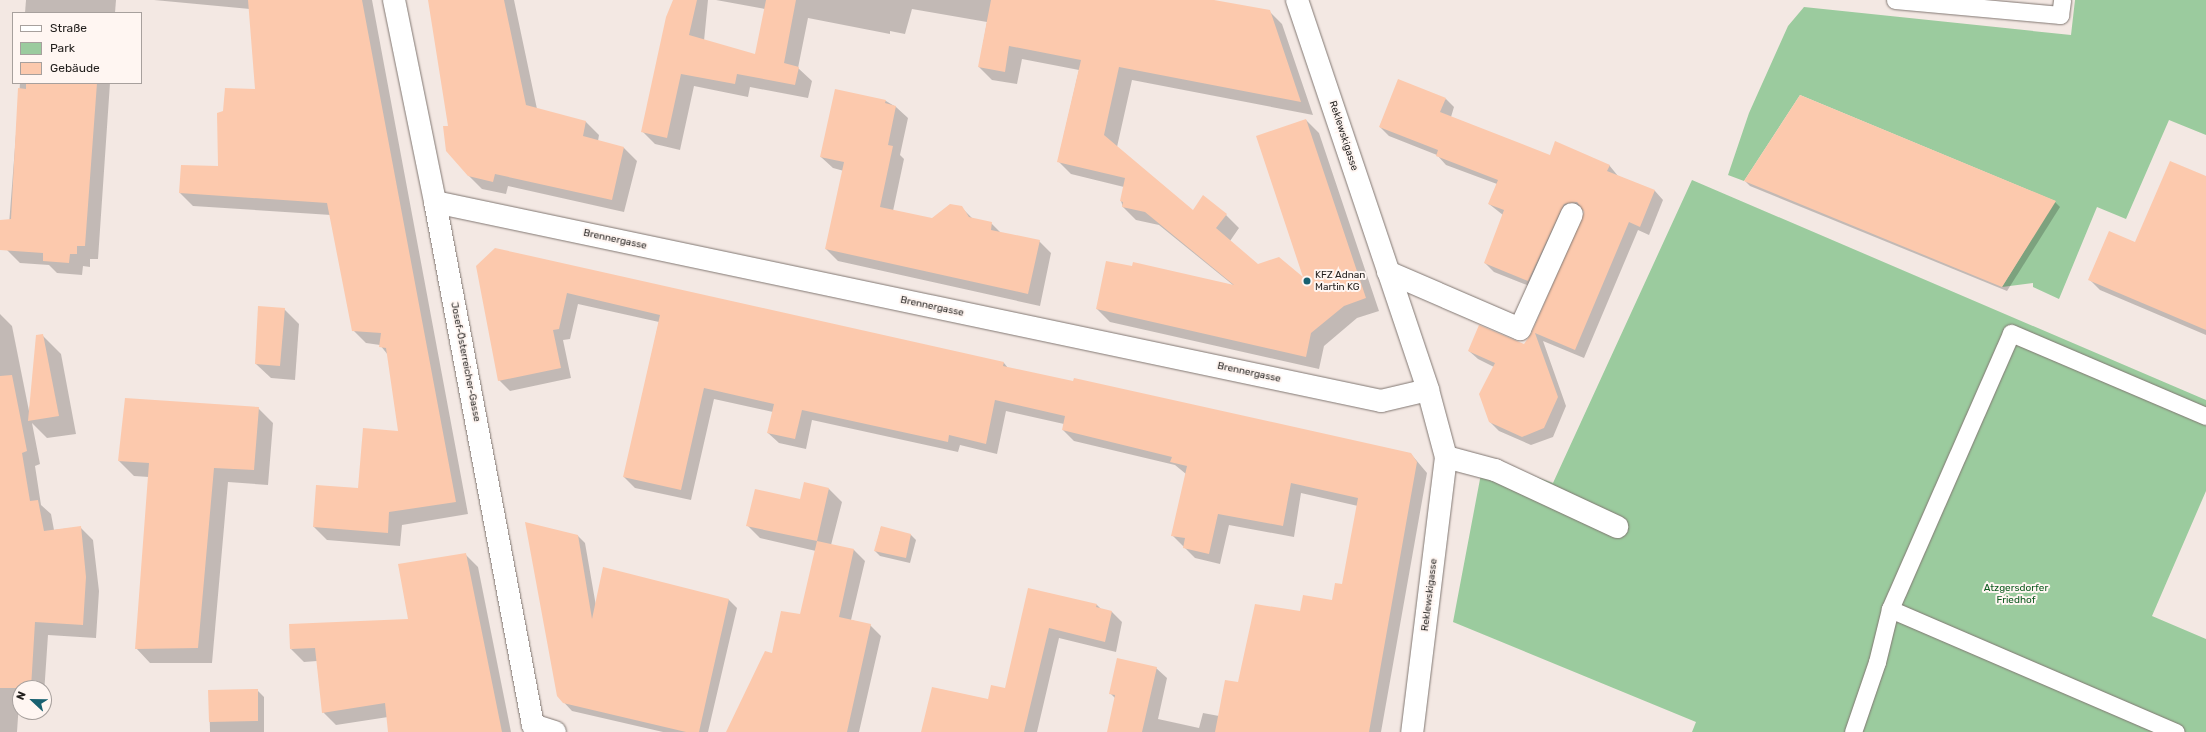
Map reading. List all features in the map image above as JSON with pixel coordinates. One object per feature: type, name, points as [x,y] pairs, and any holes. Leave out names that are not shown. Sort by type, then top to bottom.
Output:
[{"type":"street","name":"Josef-Österreicher-Gasse","points":[[394,0],[435,202],[533,725],[555,732]]},
{"type":"street","name":"Reklewskigasse","points":[[1302,0],[1388,272],[1428,390],[1446,457],[1412,732]]},
{"type":"street","name":"Brennergasse","points":[[435,202],[1381,401],[1428,390]]},
{"type":"street","points":[[1388,272],[1520,330],[1572,214]]},
{"type":"street","points":[[1446,457],[1495,470],[1617,527]]},
{"type":"lane","points":[[1895,0],[2060,16],[2062,0]]},
{"type":"lane","points":[[1853,732],[1877,662],[1890,609],[2011,333],[2206,416]]},
{"type":"lane","points":[[1890,609],[2176,732]]},
{"type":"green space","points":[[2075,0],[2206,0],[2206,135],[2169,120],[2126,219],[2097,207],[2059,299],[2033,287],[2033,283],[2002,287],[2055,201],[1800,95],[1744,181],[1728,175],[1749,113],[1788,26],[1804,7],[2071,35]]},
{"type":"green space","name":"Atzgersdorfer Friedhof","points":[[1692,180],[2206,400],[2206,491],[2152,616],[2206,639],[2206,732],[1692,732],[1696,722],[1453,622],[1484,458],[1553,483]]},
{"type":"building","points":[[248,0],[362,0],[456,502],[389,512],[388,533],[313,527],[316,485],[358,488],[363,428],[398,431],[386,348],[379,347],[381,333],[352,331],[327,203],[179,193],[181,165],[218,166],[217,113],[223,111],[225,88],[255,89]]},
{"type":"building","points":[[428,0],[504,0],[526,105],[586,121],[583,136],[624,147],[612,200],[495,174],[493,182],[468,176],[446,151],[443,126],[448,126]]},
{"type":"building","points":[[673,0],[697,0],[689,35],[755,54],[766,0],[796,0],[784,63],[799,67],[795,85],[737,74],[735,84],[681,74],[667,138],[641,132],[666,17]]},
{"type":"building","points":[[991,0],[1214,0],[1270,10],[1301,102],[1119,67],[1104,135],[1193,210],[1203,195],[1227,214],[1216,228],[1258,264],[1279,257],[1303,277],[1256,136],[1306,119],[1366,298],[1344,306],[1311,333],[1306,357],[1096,309],[1106,261],[1132,266],[1133,262],[1234,285],[1145,212],[1122,207],[1123,202],[1120,201],[1125,178],[1057,162],[1081,60],[1009,46],[1005,72],[978,67]]},
{"type":"building","points":[[1398,79],[1446,98],[1440,112],[1550,155],[1555,141],[1610,165],[1607,171],[1655,190],[1640,227],[1629,222],[1575,350],[1535,333],[1558,397],[1544,428],[1522,437],[1489,422],[1479,394],[1495,363],[1468,351],[1479,325],[1524,344],[1531,334],[1584,212],[1577,202],[1564,204],[1528,281],[1484,263],[1504,210],[1488,204],[1498,180],[1436,156],[1438,150],[1379,127]]},
{"type":"building","points":[[26,84],[97,84],[85,246],[77,246],[77,254],[70,254],[69,263],[43,261],[43,253],[0,250],[0,220],[11,219],[18,88],[26,89]]},
{"type":"building","points":[[835,89],[886,100],[885,103],[896,106],[888,145],[893,146],[880,207],[932,218],[950,204],[962,206],[969,217],[992,222],[991,230],[1040,240],[1028,294],[825,249],[844,162],[820,157]]},
{"type":"building","points":[[1800,95],[2056,201],[2002,287],[1744,181]]},
{"type":"building","points":[[2170,161],[2206,176],[2206,330],[2088,280],[2109,231],[2135,242]]},
{"type":"building","points":[[495,248],[1004,362],[1003,366],[1073,381],[1074,378],[1411,453],[1417,462],[1369,732],[1215,732],[1225,680],[1238,682],[1255,604],[1300,611],[1303,595],[1332,600],[1335,583],[1342,584],[1358,498],[1291,483],[1283,526],[1218,514],[1209,554],[1183,548],[1185,538],[1171,536],[1187,466],[1170,462],[1172,457],[1062,430],[1065,416],[995,400],[986,444],[949,435],[948,442],[802,410],[795,439],[767,433],[774,404],[704,388],[681,490],[623,477],[660,315],[567,293],[559,329],[553,330],[561,368],[498,381],[476,266]]},
{"type":"building","points":[[258,306],[285,308],[280,366],[255,364]]},
{"type":"building","points":[[43,334],[59,416],[28,421],[36,335]]},
{"type":"building","points":[[12,375],[27,451],[22,453],[30,501],[38,500],[44,531],[81,526],[86,577],[83,625],[35,622],[31,680],[12,680],[12,688],[0,688],[0,376]]},
{"type":"building","points":[[125,398],[259,407],[254,470],[214,468],[198,648],[135,649],[149,463],[118,461]]},
{"type":"building","points":[[804,482],[829,488],[817,541],[746,526],[755,489],[800,499]]},
{"type":"building","points":[[525,522],[578,535],[592,619],[603,567],[729,599],[699,732],[686,732],[563,703],[557,696]]},
{"type":"building","points":[[881,526],[911,534],[906,558],[874,551]]},
{"type":"building","points":[[817,541],[854,549],[839,617],[871,624],[847,732],[726,732],[765,651],[772,653],[781,611],[800,614]]},
{"type":"building","points":[[466,553],[502,732],[388,732],[385,703],[322,713],[315,648],[290,649],[289,624],[408,619],[398,564]]},
{"type":"building","points":[[1028,588],[1097,604],[1096,607],[1112,611],[1105,642],[1049,628],[1024,732],[921,732],[932,687],[988,699],[991,685],[1005,688]]},
{"type":"building","points":[[1117,658],[1157,667],[1142,732],[1107,732],[1115,695],[1109,694]]},
{"type":"building","points":[[258,689],[258,721],[209,722],[208,690]]},
{"type":"place","name":"KFZ Adnan Martin KG","points":[[1307,281]]}]
